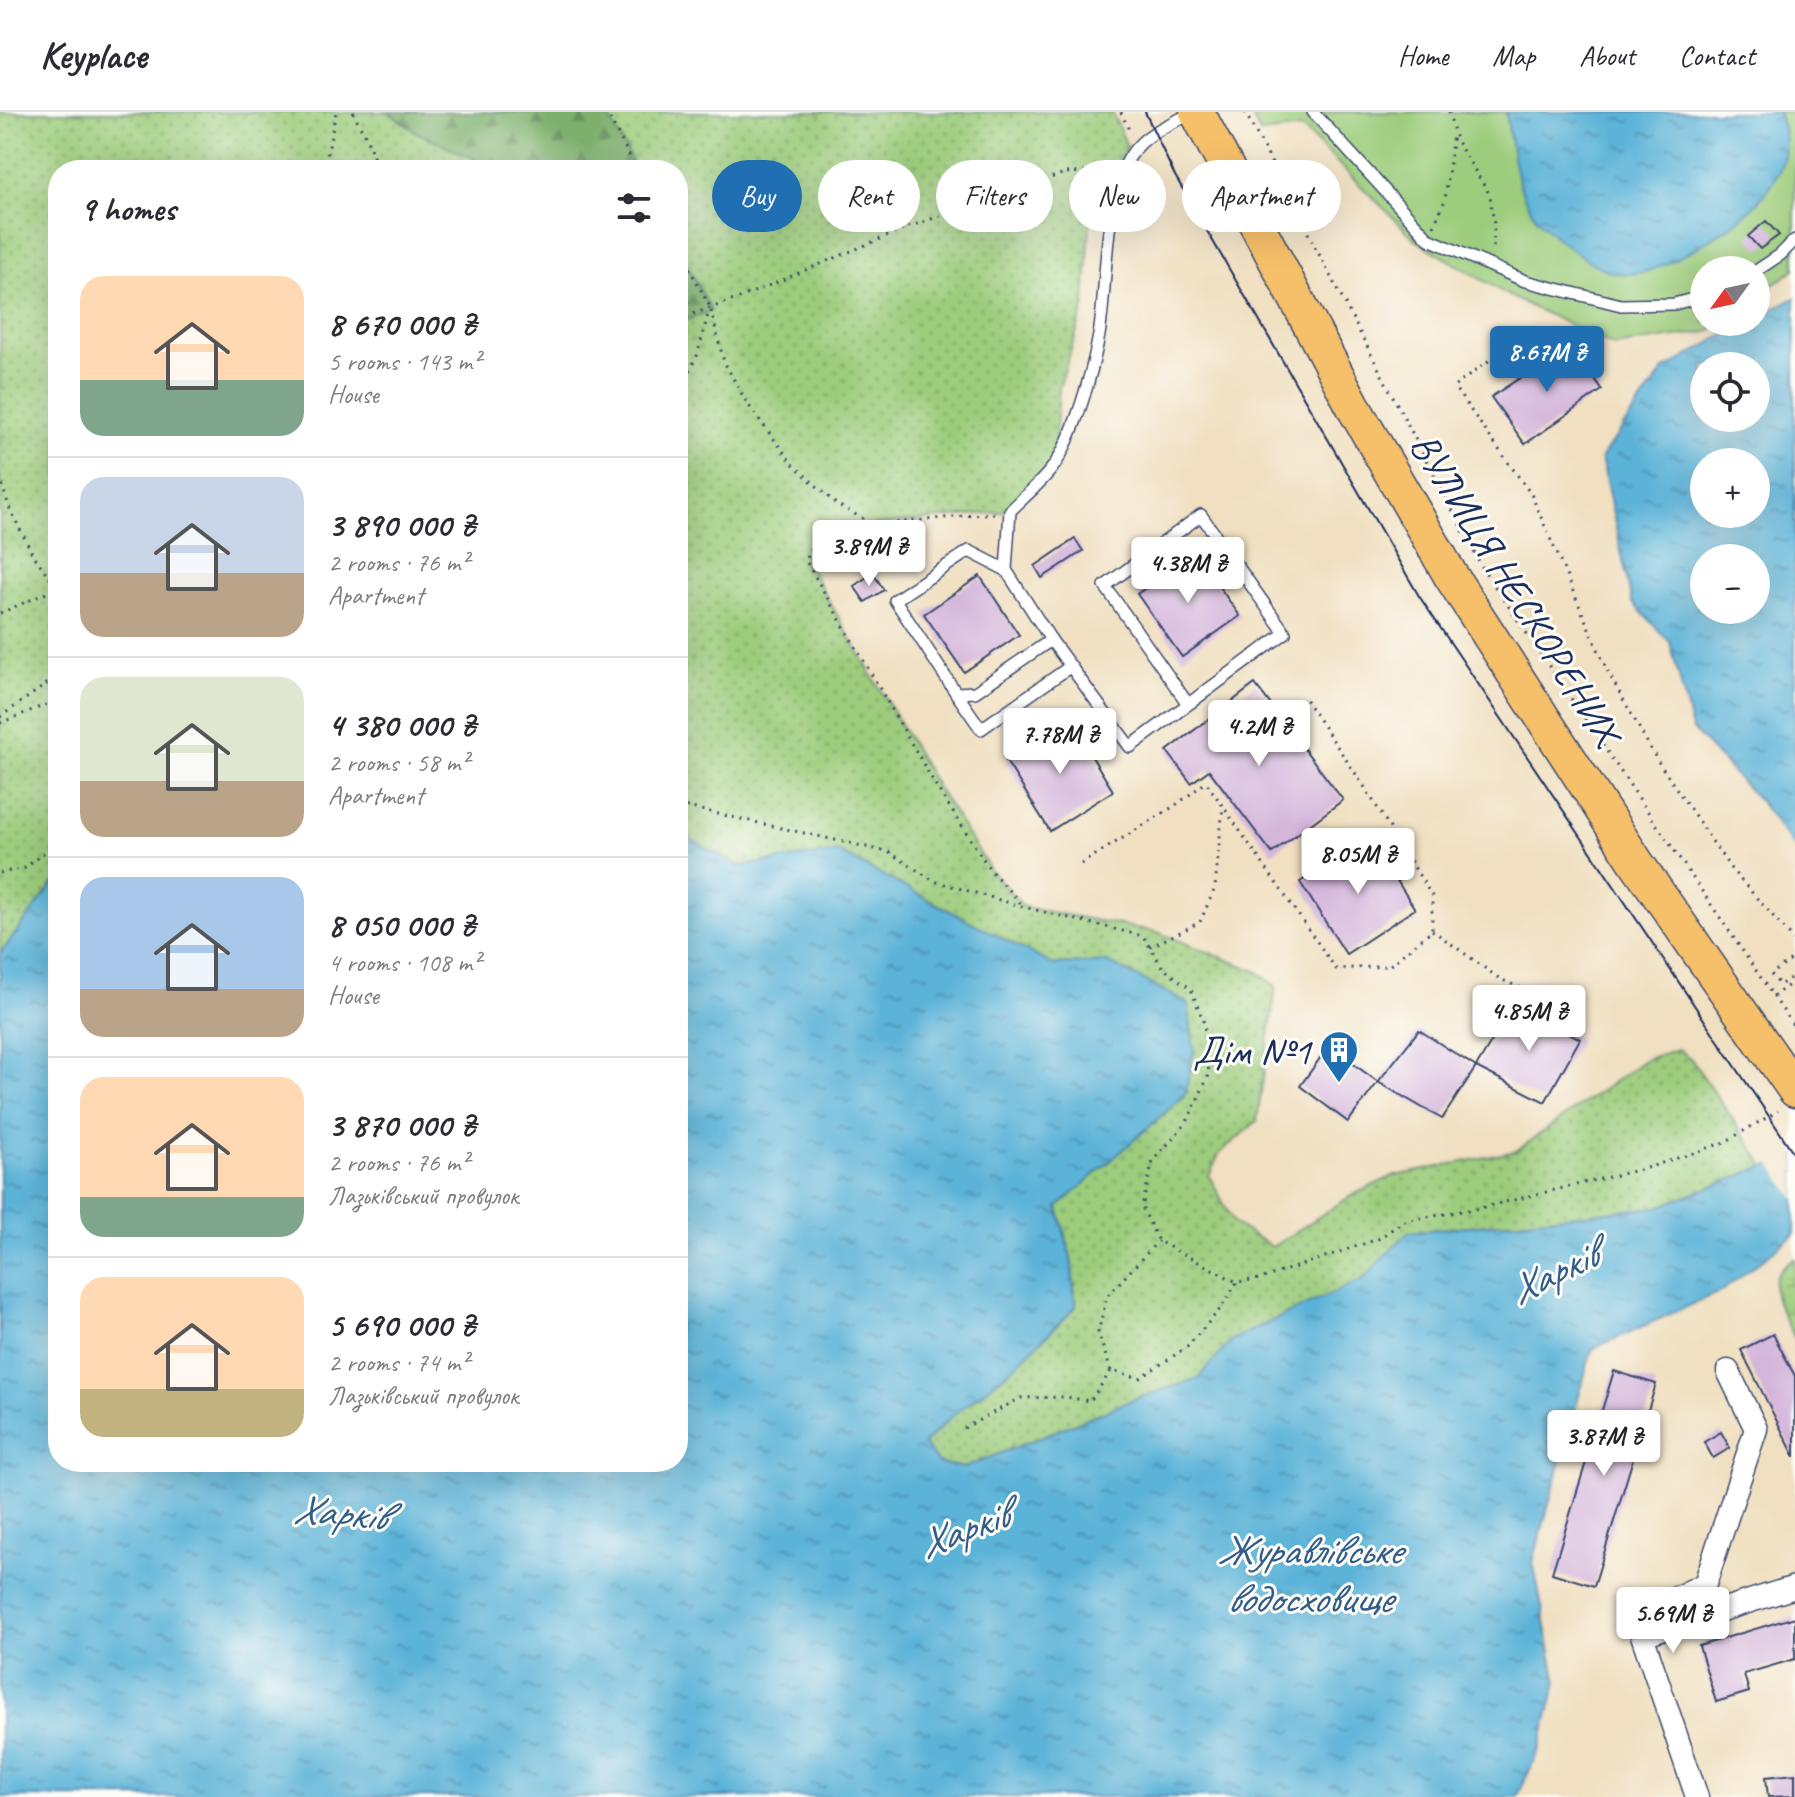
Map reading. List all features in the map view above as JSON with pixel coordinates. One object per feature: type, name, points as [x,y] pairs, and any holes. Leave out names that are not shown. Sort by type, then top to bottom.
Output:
[{"type":"main road","name":"ВУЛИЦЯ НЕСКОРЕНИХ","points":[[1196,112],[1357,413],[1451,576],[1636,862],[1770,1055],[1789,1099]]},
{"type":"street","points":[[1697,1797],[1636,1617],[1705,1584],[1756,1429],[1728,1371]]},
{"type":"street","points":[[1642,1635],[1795,1587]]},
{"type":"lane","points":[[1128,160],[1137,146],[1164,127],[1196,112]]},
{"type":"lane","points":[[1313,112],[1429,239],[1525,281],[1621,305],[1674,304],[1690,300]]},
{"type":"lane","points":[[1006,570],[1010,511],[1053,467],[1080,410],[1099,336],[1110,232]]},
{"type":"lane","points":[[1770,262],[1795,240]]},
{"type":"lane","points":[[1071,666],[981,729],[895,600],[969,551],[1006,570],[1051,640],[1071,666],[1130,747],[1285,633],[1201,515],[1105,586],[1188,704]]},
{"type":"lane","points":[[956,693],[975,692],[1051,640]]},
{"type":"path","points":[[326,160],[336,112]]},
{"type":"path","points":[[353,112],[374,160]]},
{"type":"path","points":[[606,112],[632,160]]},
{"type":"path","points":[[1121,112],[1137,146]]},
{"type":"path","points":[[1245,112],[1483,569],[1795,1028]]},
{"type":"path","points":[[1449,112],[1461,150],[1490,195],[1494,225],[1491,268]]},
{"type":"path","points":[[1429,239],[1445,200],[1453,129]]},
{"type":"path","points":[[688,315],[737,299],[911,226],[1069,173]]},
{"type":"path","points":[[688,266],[710,307],[724,362],[747,403],[792,463],[836,504],[875,525]]},
{"type":"path","points":[[688,373],[697,356],[710,307]]},
{"type":"path","points":[[1495,356],[1454,387],[1531,494],[1607,670],[1657,760],[1731,869],[1795,941]]},
{"type":"path","points":[[0,477],[9,507],[31,551],[48,574]]},
{"type":"path","points":[[1010,511],[875,525],[814,539],[806,561],[936,786],[991,871],[1024,907]]},
{"type":"path","points":[[0,613],[48,592]]},
{"type":"path","points":[[0,720],[48,684]]},
{"type":"path","points":[[1303,696],[1364,786],[1432,896],[1432,930]]},
{"type":"path","points":[[0,720],[48,703]]},
{"type":"path","points":[[1081,864],[1176,805],[1206,782],[1336,969],[1389,966],[1432,930]]},
{"type":"path","points":[[1150,947],[1200,922],[1215,888],[1223,806]]},
{"type":"path","points":[[688,807],[889,852],[934,881],[1143,936],[1163,968],[1191,989],[1204,1023],[1209,1075],[1187,1122],[1153,1161],[1142,1207],[1158,1241],[1237,1282],[1260,1279],[1378,1239],[1404,1221],[1480,1208],[1650,1167],[1723,1143],[1789,1099]]},
{"type":"path","points":[[0,873],[25,868],[48,849]]},
{"type":"path","points":[[1432,930],[1500,979],[1553,1002]]},
{"type":"path","points":[[1795,968],[1790,961],[1771,974],[1780,985],[1795,975]]},
{"type":"path","points":[[1773,996],[1795,981]]},
{"type":"path","points":[[1111,1371],[1098,1333],[1107,1296],[1158,1241]]},
{"type":"path","points":[[1111,1371],[1140,1378],[1187,1347],[1222,1307],[1237,1282]]},
{"type":"path","points":[[964,1428],[1021,1398],[1065,1397],[1090,1401],[1111,1371]]},
{"type":"green space","points":[[0,112],[388,112],[416,132],[475,160],[48,160],[48,891],[0,954]]},
{"type":"green space","points":[[389,112],[606,112],[632,160],[475,160],[416,132]]},
{"type":"green space","points":[[606,112],[1112,112],[1127,146],[1120,160],[1069,160],[1069,232],[1090,232],[1085,305],[1059,388],[1053,467],[1010,511],[875,525],[814,539],[806,561],[936,786],[991,871],[1024,907],[1157,932],[1256,971],[1276,986],[1257,1121],[1219,1154],[1209,1176],[1234,1223],[1272,1247],[1351,1196],[1391,1177],[1516,1151],[1646,1059],[1678,1049],[1691,1059],[1765,1166],[1658,1207],[1408,1232],[1363,1279],[1198,1379],[1137,1398],[964,1468],[938,1463],[924,1444],[951,1417],[1013,1368],[1076,1307],[1071,1258],[1058,1207],[1185,1095],[1108,962],[1053,965],[838,852],[740,866],[688,838],[688,315],[709,307],[688,266],[688,160],[632,160]]},
{"type":"green space","points":[[1250,112],[1506,112],[1518,178],[1667,262],[1720,233],[1750,210],[1785,133],[1778,112],[1795,112],[1795,269],[1770,287],[1770,256],[1690,256],[1690,335],[1614,346],[1513,298],[1417,241],[1341,166],[1341,160],[1335,160],[1302,128],[1260,133]]},
{"type":"green space","points":[[688,266],[711,311],[688,319]]},
{"type":"green space","points":[[1795,1259],[1795,1339],[1779,1307],[1774,1286],[1776,1276],[1783,1267]]},
{"type":"water","points":[[1506,112],[1778,112],[1785,148],[1778,174],[1765,193],[1728,227],[1681,256],[1651,270],[1616,273],[1580,255],[1536,217],[1518,180]]},
{"type":"water","points":[[1795,298],[1795,848],[1760,802],[1692,729],[1670,642],[1632,602],[1601,458],[1664,370],[1690,355],[1690,432],[1770,432],[1770,352],[1695,352],[1722,336],[1770,336],[1770,311]]},
{"type":"water","name":"Журавлівське водосховище","points":[[688,838],[740,866],[838,852],[1053,965],[1108,962],[1188,1003],[1194,1050],[1185,1095],[1058,1207],[1071,1258],[1076,1307],[1013,1368],[951,1417],[924,1444],[938,1463],[964,1468],[1137,1398],[1198,1379],[1233,1339],[1363,1279],[1408,1232],[1658,1207],[1795,1155],[1795,1234],[1722,1291],[1592,1349],[1533,1562],[1557,1682],[1540,1748],[1517,1797],[0,1797],[0,954],[48,891],[48,1472],[688,1472]]},
{"type":"pier","points":[[1795,1151],[1795,1199],[1769,1161]]},
{"type":"building","points":[[1766,221],[1779,235],[1760,249],[1748,236]]},
{"type":"building","points":[[1570,345],[1602,390],[1525,444],[1491,397]]},
{"type":"building","points":[[1075,539],[1083,551],[1042,578],[1035,566]]},
{"type":"building","points":[[1195,553],[1240,616],[1182,657],[1137,594]]},
{"type":"building","points":[[873,573],[884,590],[865,602],[854,586]]},
{"type":"building","points":[[980,576],[1019,635],[964,672],[924,614]]},
{"type":"building","points":[[1255,684],[1343,800],[1272,853],[1209,770],[1191,783],[1167,751]]},
{"type":"building","points":[[1070,721],[1113,791],[1050,831],[1006,761]]},
{"type":"building","points":[[1369,837],[1415,909],[1346,954],[1300,882]]},
{"type":"building","points":[[1515,1003],[1580,1039],[1545,1102],[1476,1067]]},
{"type":"building","points":[[1419,1030],[1476,1067],[1442,1119],[1378,1082]]},
{"type":"building","name":"Дім №1","points":[[1329,1046],[1378,1082],[1348,1122],[1300,1086]]},
{"type":"building","points":[[1773,1334],[1795,1376],[1795,1457],[1741,1350]]},
{"type":"building","points":[[1614,1371],[1656,1384],[1594,1586],[1552,1573]]},
{"type":"building","points":[[1721,1432],[1730,1448],[1713,1458],[1704,1442]]},
{"type":"building","points":[[1795,1617],[1795,1659],[1744,1674],[1749,1692],[1716,1702],[1699,1646]]},
{"type":"building","points":[[1795,1774],[1795,1796],[1768,1797],[1766,1777]]},
{"type":"tram line","points":[[1145,112],[1174,174],[1419,596],[1795,1155]]},
{"type":"place","name":"Дім №1","points":[[1339,1084]]},
{"type":"water label","name":"Харків","points":[[1553,1271]]},
{"type":"water label","name":"Харків","points":[[340,1511]]},
{"type":"water label","name":"Харків","points":[[963,1528]]}]
